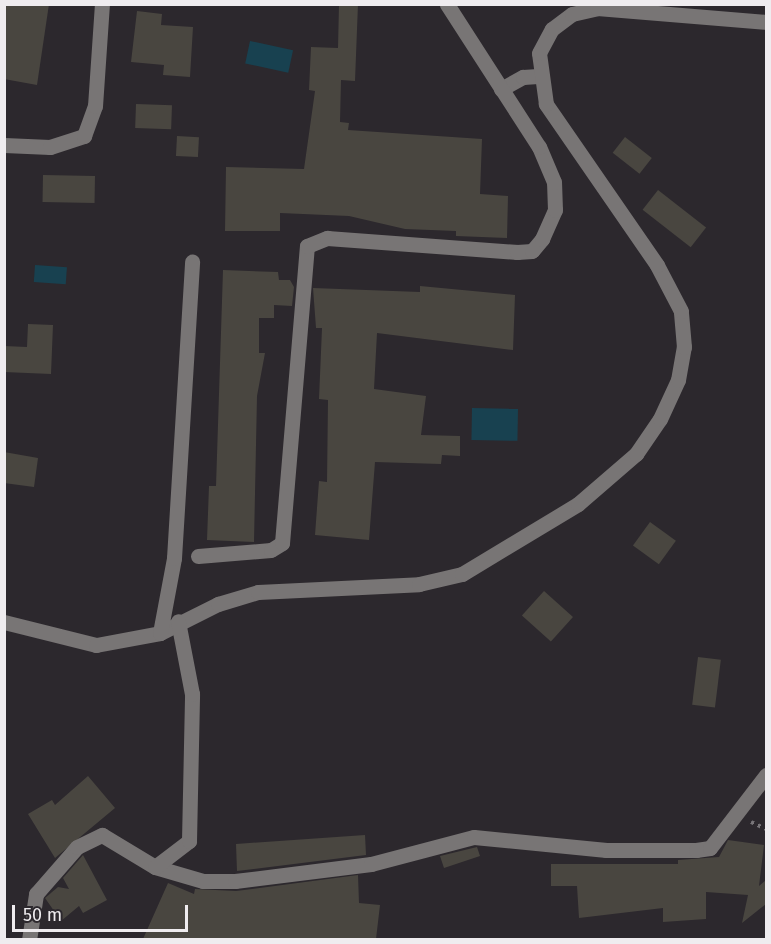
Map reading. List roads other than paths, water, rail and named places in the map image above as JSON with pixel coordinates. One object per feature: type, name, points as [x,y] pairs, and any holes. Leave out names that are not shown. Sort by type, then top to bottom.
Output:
[{"type":"street","points":[[4,145],[69,144],[88,129],[102,4]]},
{"type":"street","points":[[198,556],[271,550],[282,543],[307,246],[327,238],[517,252],[532,251],[543,239],[555,210],[554,182],[539,147],[447,4]]},
{"type":"street","points":[[4,622],[96,645],[160,633],[178,621],[258,592],[371,589],[462,574],[578,504],[636,454],[660,419],[678,380],[684,347],[681,311],[657,265],[546,104],[538,76],[539,53],[552,29],[580,12],[629,8],[766,22]]},
{"type":"street","points":[[501,89],[523,77],[538,76]]},
{"type":"street","points":[[160,633],[174,558],[192,262]]},
{"type":"street","points":[[155,867],[183,850],[191,827],[192,694],[178,621]]},
{"type":"street","points":[[29,939],[33,903],[41,883],[94,837],[102,835],[155,867],[203,881],[235,881],[371,864],[474,837],[606,850],[710,848],[766,775]]},
{"type":"water","points":[[250,41],[293,50],[288,73],[245,63]]},
{"type":"water","points":[[35,265],[67,267],[66,284],[34,282]]},
{"type":"water","points":[[472,408],[518,409],[517,441],[471,440]]}]
